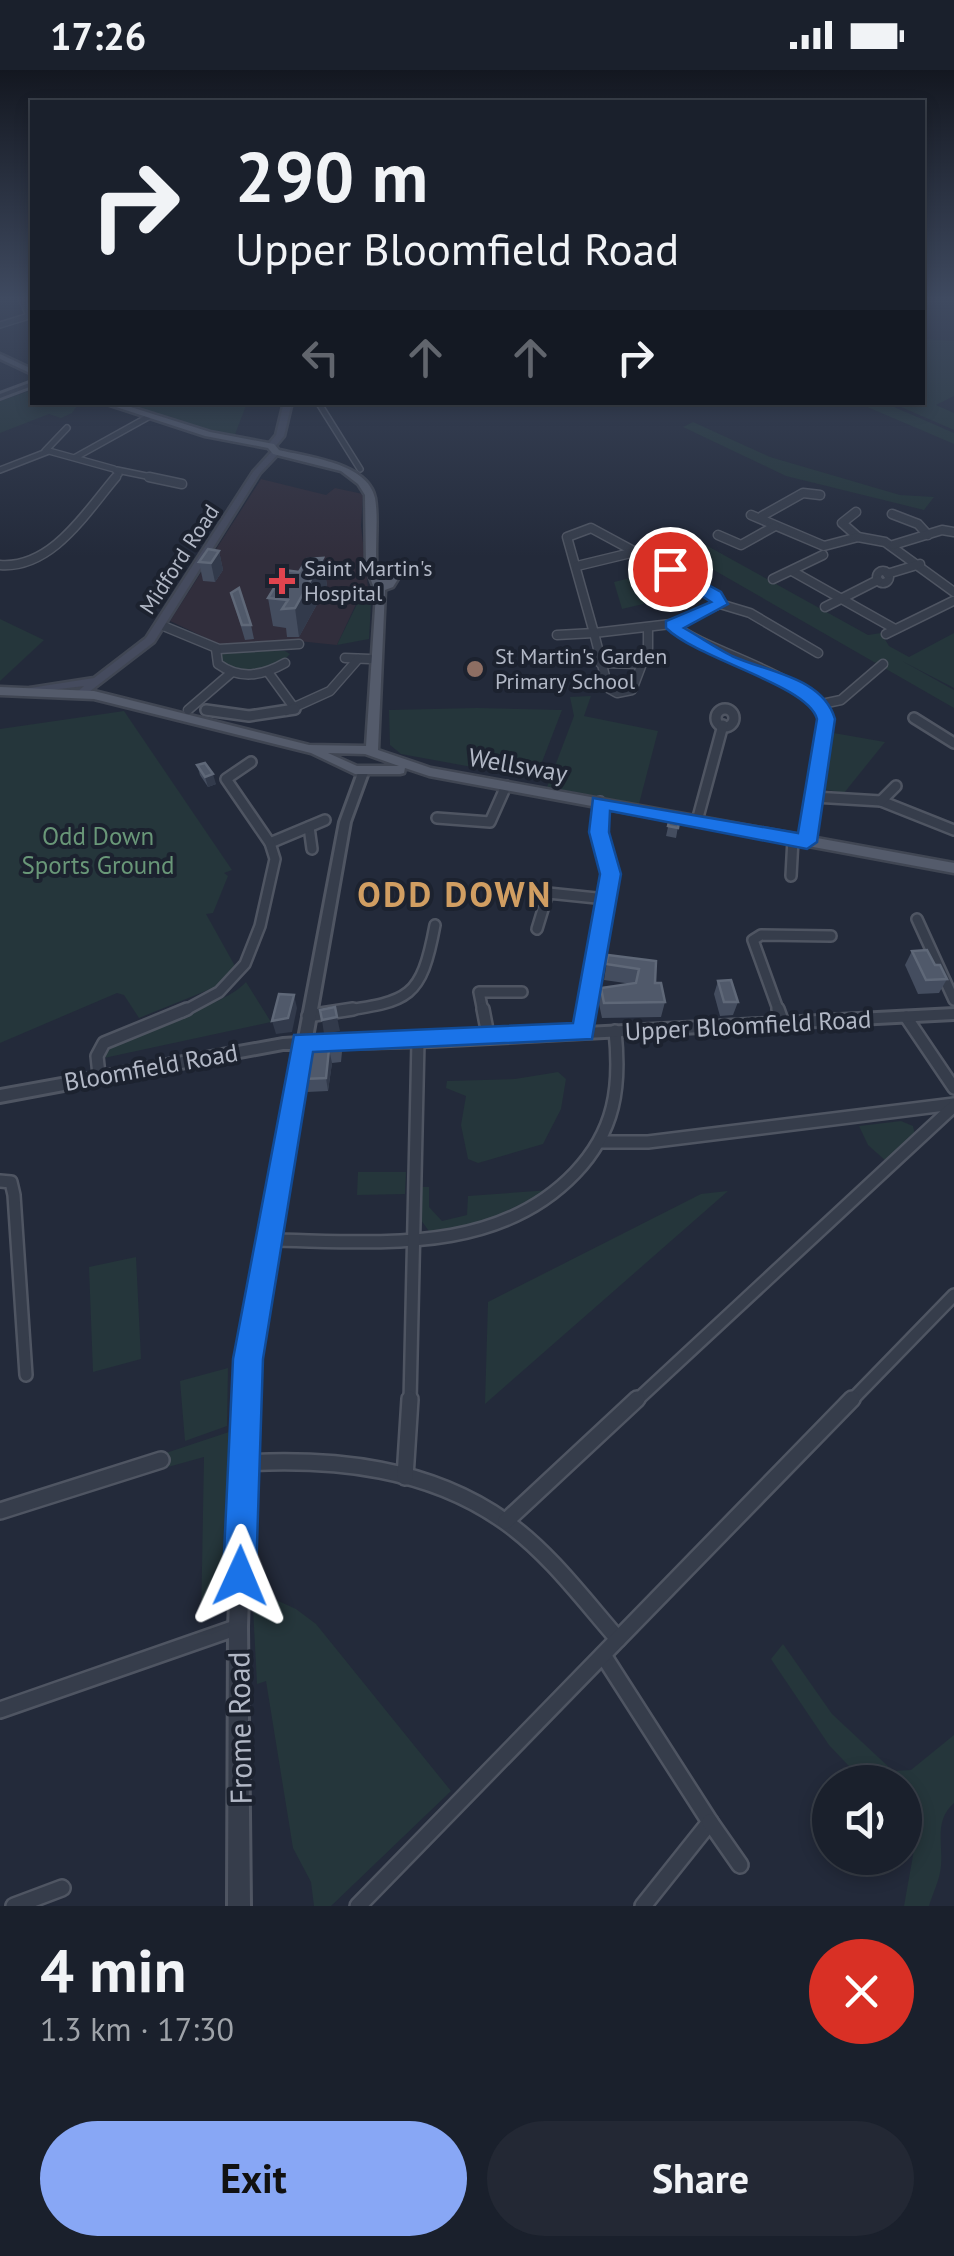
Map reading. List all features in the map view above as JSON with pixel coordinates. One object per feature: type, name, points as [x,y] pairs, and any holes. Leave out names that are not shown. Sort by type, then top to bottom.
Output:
[{"type":"main road","points":[[113,405],[148,418],[329,463],[362,482],[370,495],[372,554],[381,592],[374,753],[377,761],[357,768],[346,757],[375,723]]},
{"type":"main road","name":"Midford Road","points":[[79,696],[136,654],[161,625],[274,449],[287,405]]},
{"type":"main road","points":[[372,554],[390,579]]},
{"type":"main road","points":[[376,582],[390,579]]},
{"type":"main road","points":[[378,605],[390,579]]},
{"type":"main road","points":[[29,691],[104,678]]},
{"type":"main road","name":"Wellsway","points":[[0,694],[29,691],[79,696],[309,749],[357,768],[429,772],[954,868]]},
{"type":"main road","name":"Wellsway","points":[[0,694],[79,696]]},
{"type":"main road","name":"Wellsway","points":[[309,749],[374,753],[429,772]]},
{"type":"street","points":[[0,396],[28,386]]},
{"type":"street","points":[[320,405],[360,469]]},
{"type":"street","points":[[76,457],[148,418]]},
{"type":"street","points":[[0,470],[44,452],[67,428]]},
{"type":"street","points":[[44,452],[182,484]]},
{"type":"street","points":[[0,565],[11,568],[40,560],[117,476],[117,470]]},
{"type":"street","points":[[764,521],[762,516],[804,494],[820,495]]},
{"type":"street","points":[[856,512],[842,523],[858,537],[892,545],[954,592]]},
{"type":"street","points":[[892,514],[918,524],[928,534]]},
{"type":"street","points":[[752,515],[824,546],[858,537]]},
{"type":"street","points":[[732,528],[715,537],[741,545],[775,526]]},
{"type":"street","points":[[648,629],[642,664],[632,690],[617,693],[608,688],[567,537],[572,532],[599,528],[715,595],[720,604]]},
{"type":"street","points":[[892,545],[947,529],[954,532]]},
{"type":"street","points":[[577,566],[640,551]]},
{"type":"street","points":[[773,579],[823,555]]},
{"type":"street","points":[[825,607],[878,580],[876,574],[920,564]]},
{"type":"street","points":[[792,570],[895,629]]},
{"type":"street","points":[[886,634],[953,601]]},
{"type":"street","points":[[557,635],[648,629],[672,624],[720,604],[750,613],[818,652]]},
{"type":"street","points":[[672,624],[700,647],[805,690],[822,704],[826,719],[814,797],[791,876]]},
{"type":"street","points":[[161,625],[190,632],[216,649],[285,650],[299,644]]},
{"type":"street","points":[[216,649],[218,664],[230,673],[268,672],[285,663]]},
{"type":"street","points":[[344,658],[370,660]]},
{"type":"street","points":[[206,710],[245,716],[295,709],[334,689],[358,659]]},
{"type":"street","points":[[600,663],[642,664]]},
{"type":"street","points":[[822,704],[840,700],[883,664]]},
{"type":"street","points":[[268,672],[295,709]]},
{"type":"street","points":[[188,710],[230,673]]},
{"type":"street","points":[[914,718],[954,743]]},
{"type":"street","points":[[697,821],[723,725]]},
{"type":"street","points":[[100,1076],[97,1056],[104,1043],[205,998],[239,973],[252,948],[273,866],[270,843],[226,779],[232,771],[251,762]]},
{"type":"street","name":"Frome Road","points":[[239,1906],[238,1627],[248,1359],[303,1042],[357,768]]},
{"type":"street","points":[[437,818],[490,822],[506,786]]},
{"type":"street","points":[[881,801],[896,786]]},
{"type":"street","points":[[814,797],[856,803],[881,801],[954,830]]},
{"type":"street","points":[[584,1032],[610,874],[599,832],[600,802]]},
{"type":"street","points":[[270,843],[325,820]]},
{"type":"street","points":[[308,827],[313,833],[312,850]]},
{"type":"street","points":[[537,928],[550,888],[606,900]]},
{"type":"street","points":[[917,919],[954,1000]]},
{"type":"street","points":[[308,1016],[389,1004],[420,985],[434,924]]},
{"type":"street","points":[[783,1023],[753,940],[762,935],[830,935]]},
{"type":"street","points":[[488,1035],[478,992],[522,992]]},
{"type":"street","name":"Upper Bloomfield Road","points":[[303,1042],[418,1041],[954,1014]]},
{"type":"street","points":[[906,1017],[919,1042],[954,1088]]},
{"type":"street","points":[[268,1240],[413,1240],[475,1232],[516,1215],[558,1190],[600,1142],[619,1088],[615,1031]]},
{"type":"street","points":[[405,1477],[410,1458],[418,1041]]},
{"type":"street","name":"Bloomfield Road","points":[[0,1096],[303,1042]]},
{"type":"street","points":[[600,1142],[648,1142],[954,1105]]},
{"type":"street","points":[[506,1521],[954,1105]]},
{"type":"street","points":[[0,1181],[11,1182],[14,1195],[26,1375]]},
{"type":"street","points":[[358,1906],[954,1294]]},
{"type":"street","points":[[242,1463],[316,1459],[405,1477],[476,1504],[506,1521],[562,1574],[618,1639]]},
{"type":"street","points":[[0,1511],[161,1460]]},
{"type":"street","points":[[0,1710],[238,1627]]},
{"type":"street","points":[[603,1655],[740,1865]]},
{"type":"street","points":[[643,1906],[710,1822]]},
{"type":"street","points":[[14,1906],[62,1888]]},
{"type":"shaded area","name":"Saint Martin's Hospital","points":[[261,479],[326,495],[335,488],[363,494],[361,526],[370,605],[356,604],[337,645],[298,641],[221,645],[170,621]]},
{"type":"green space","points":[[925,386],[954,386],[954,396],[936,405],[954,413],[954,430],[897,405],[925,405]]},
{"type":"green space","points":[[30,391],[30,405],[78,405],[61,418],[49,414],[0,433],[0,401]]},
{"type":"green space","points":[[120,405],[246,405],[234,437]]},
{"type":"green space","points":[[863,405],[890,405],[954,433],[954,444]]},
{"type":"green space","points":[[693,422],[770,457],[900,495],[934,497],[924,510],[786,476],[683,427]]},
{"type":"green space","points":[[684,533],[868,635],[881,633],[889,646],[909,657],[954,633],[954,688],[902,661],[954,690],[954,708],[665,542]]},
{"type":"green space","points":[[638,576],[673,597],[622,609],[614,582]]},
{"type":"green space","points":[[357,604],[371,604],[369,639],[337,645]]},
{"type":"green space","points":[[0,619],[44,640],[0,681]]},
{"type":"green space","points":[[245,648],[290,654],[275,665],[258,670],[221,665],[219,652]]},
{"type":"green space","points":[[591,696],[584,716],[658,731],[639,804],[547,787],[574,716],[570,697]]},
{"type":"green space","points":[[389,710],[562,710],[542,762],[516,775],[401,754],[390,745]]},
{"type":"green space","name":"Odd Down Sports Ground","points":[[124,711],[232,870],[224,873],[228,876],[213,913],[206,914],[235,966],[218,986],[139,1018],[124,995],[117,993],[0,1043],[0,729]]},
{"type":"green space","points":[[828,732],[885,742],[844,793],[823,789]]},
{"type":"green space","points":[[246,982],[271,1022],[104,1058],[129,1035],[214,1003]]},
{"type":"green space","points":[[558,1072],[566,1079],[561,1109],[543,1144],[478,1163],[468,1159],[461,1125],[466,1096],[446,1088],[447,1081],[515,1079]]},
{"type":"green space","points":[[901,1121],[913,1126],[915,1135],[886,1161],[868,1145],[859,1126]]},
{"type":"green space","points":[[358,1172],[406,1172],[405,1194],[357,1195]]},
{"type":"green space","points":[[419,1187],[429,1187],[429,1207],[442,1221],[467,1215],[468,1196],[550,1190],[465,1231],[431,1234],[418,1216]]},
{"type":"green space","points":[[728,1191],[485,1404],[488,1302],[701,1194]]},
{"type":"green space","points":[[136,1257],[141,1359],[93,1372],[89,1267]]},
{"type":"green space","points":[[228,1368],[227,1426],[185,1441],[180,1381]]},
{"type":"green space","points":[[229,1432],[225,1596],[212,1617],[201,1622],[204,1457],[168,1467],[166,1453]]},
{"type":"green space","points":[[252,1589],[296,1609],[316,1624],[451,1791],[331,1906],[314,1906],[311,1882],[293,1848],[266,1681],[257,1684]]},
{"type":"green space","points":[[783,1644],[832,1714],[887,1765],[848,1765],[829,1745],[771,1659]]},
{"type":"green space","points":[[954,1735],[954,1803],[942,1825],[940,1871],[929,1906],[904,1906],[910,1875],[922,1875],[922,1765],[917,1765]]},
{"type":"building","points":[[208,549],[219,551],[211,563],[199,562]]},
{"type":"building","points":[[323,558],[295,608],[282,609],[288,600],[268,598],[285,570],[299,572],[307,559]]},
{"type":"building","points":[[239,588],[251,625],[242,625],[231,593]]},
{"type":"building","points":[[205,763],[213,774],[205,777],[197,765]]},
{"type":"building","points":[[671,814],[680,816],[678,828],[668,826]]},
{"type":"building","points":[[927,950],[947,979],[926,980],[912,951]]},
{"type":"building","points":[[608,955],[656,961],[655,983],[661,983],[665,1002],[604,1003],[601,988],[636,983],[639,969],[606,964]]},
{"type":"building","points":[[731,980],[738,1002],[724,1002],[718,981]]},
{"type":"building","points":[[279,994],[294,995],[288,1018],[272,1021]]},
{"type":"building","points":[[335,1007],[337,1017],[322,1020],[320,1010]]},
{"type":"building","points":[[339,1039],[339,1049],[329,1049],[326,1078],[304,1079],[310,1045],[316,1045],[316,1040]]},
{"type":"place","name":"Saint Martin's Hospital","points":[[282,581]]},
{"type":"place","name":"St Martin's Garden Primary School","points":[[475,669]]},
{"type":"district","name":"ODD DOWN","points":[[455,894]]},
{"type":"route","points":[[240,1576],[248,1359],[303,1042],[432,1041],[584,1032],[610,874],[599,832],[600,802],[807,842],[826,719],[822,704],[805,690],[700,647],[678,631],[672,624],[720,604],[715,595],[670,569]]}]
